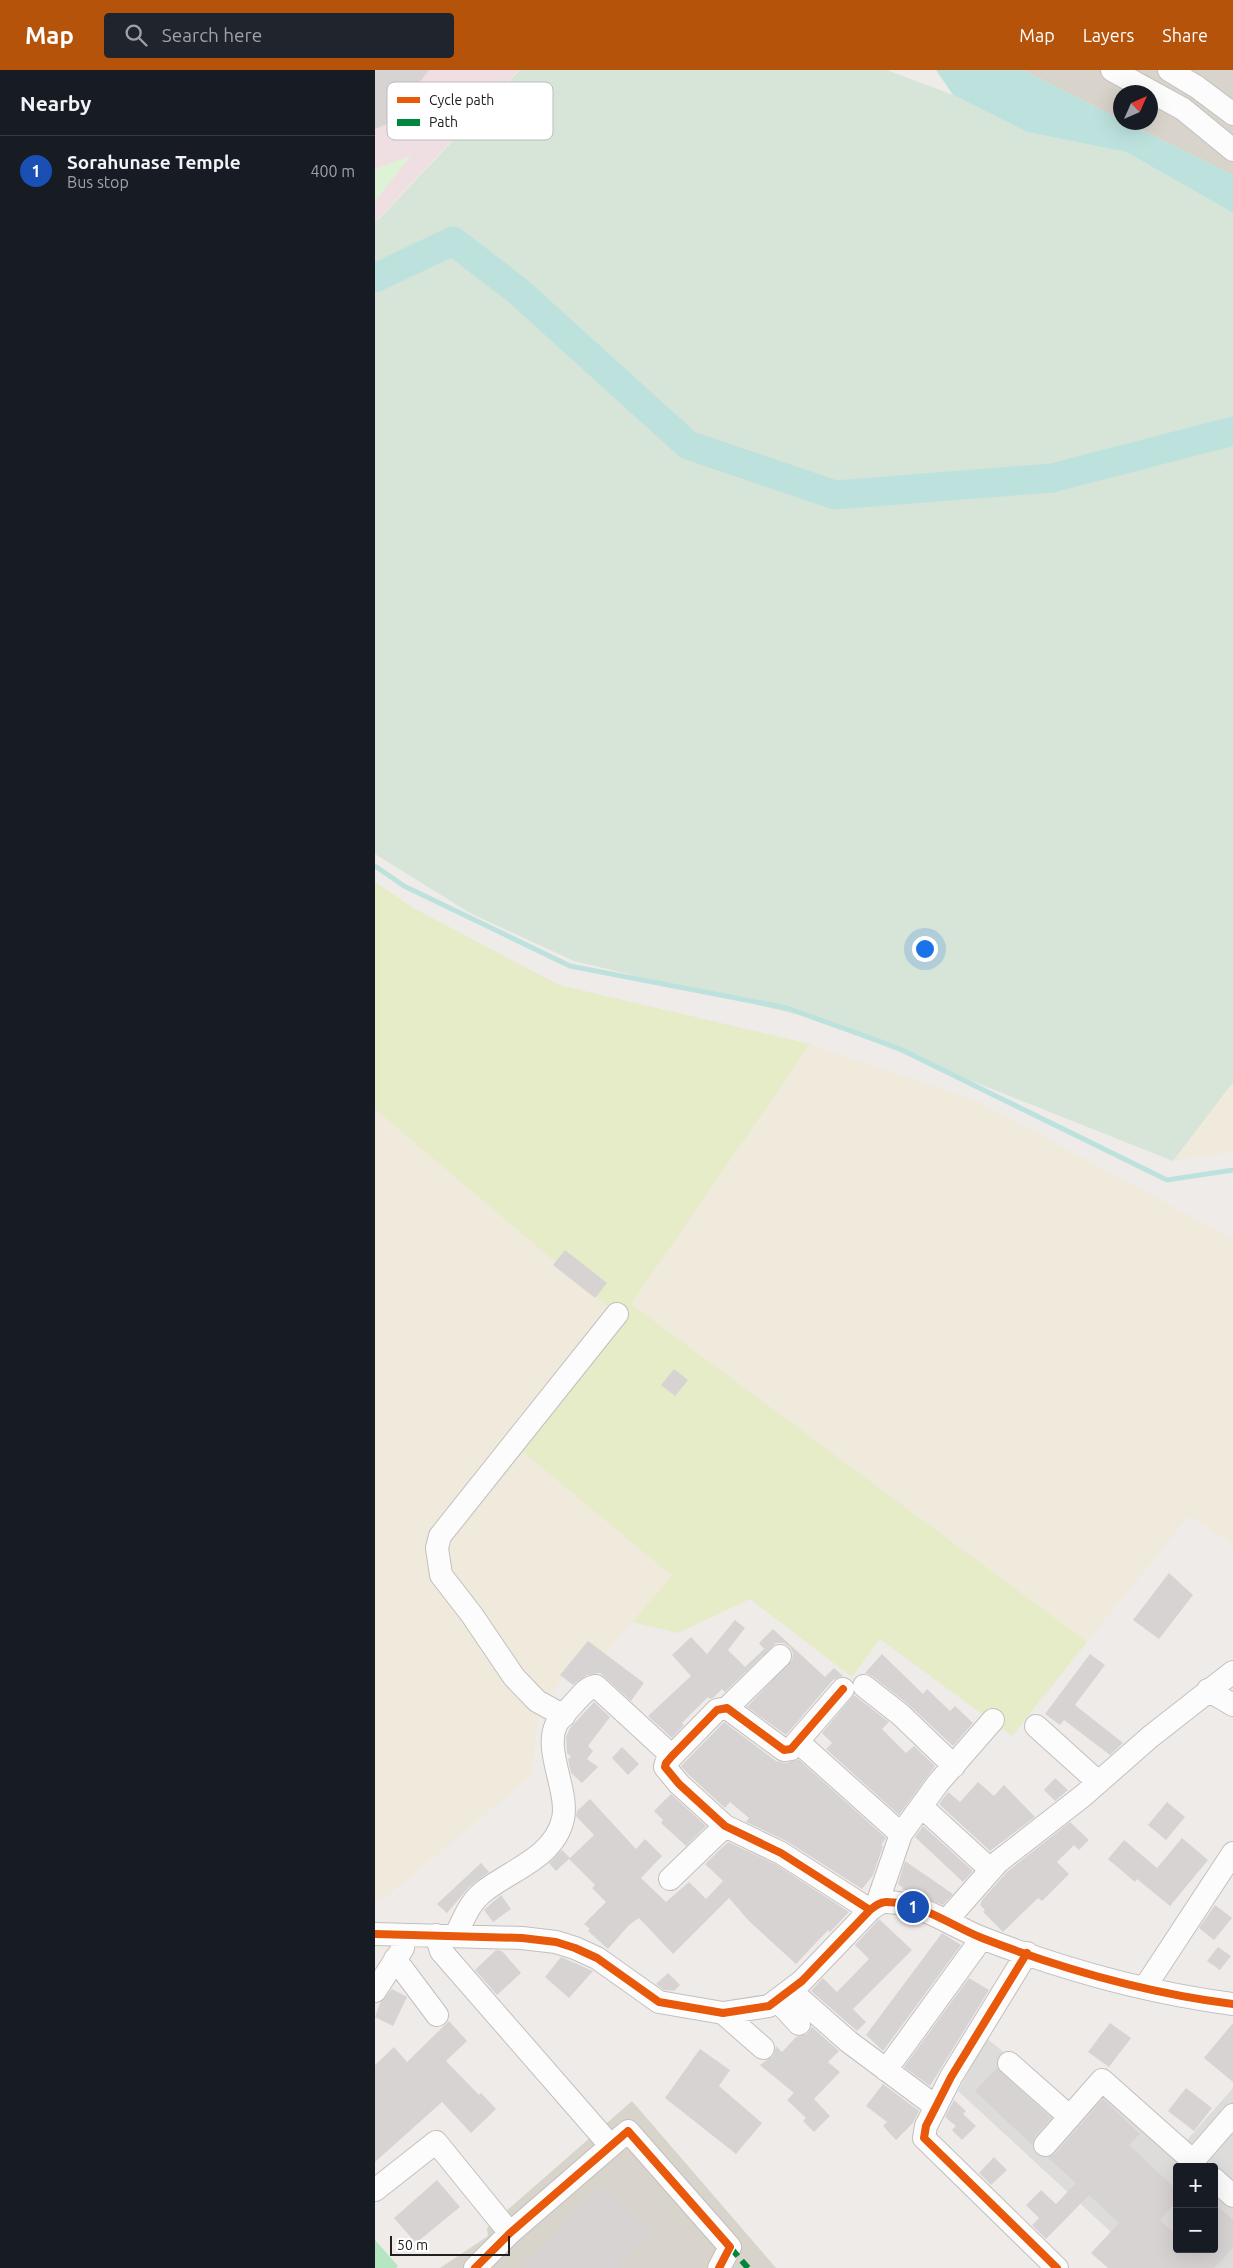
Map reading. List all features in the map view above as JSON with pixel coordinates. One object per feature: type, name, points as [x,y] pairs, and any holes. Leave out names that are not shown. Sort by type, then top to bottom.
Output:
[{"type":"street","points":[[1112,70],[1183,108],[1233,150]]},
{"type":"street","points":[[1169,70],[1197,87],[1233,114]]},
{"type":"street","points":[[563,1716],[537,1701],[514,1677],[472,1615],[441,1575],[437,1548],[440,1536],[617,1314]]},
{"type":"street","points":[[779,1656],[727,1708],[717,1710],[672,1756],[666,1763],[665,1768],[668,1773],[725,1826],[781,1853],[873,1907]]},
{"type":"street","points":[[946,1921],[991,1870],[1208,1690],[1233,1672]]},
{"type":"street","points":[[610,2145],[441,1951],[445,1936],[483,1892],[529,1863],[556,1834],[563,1819],[562,1794],[553,1735],[556,1724],[584,1693],[596,1686],[672,1756]]},
{"type":"street","points":[[727,1708],[788,1751],[853,1688],[901,1715],[954,1766]]},
{"type":"street","points":[[1208,1690],[1233,1705]]},
{"type":"street","points":[[375,1934],[522,1938],[569,1946],[597,1958],[659,2002],[723,2013],[769,2006],[802,1981],[873,1907],[901,1834],[993,1720]]},
{"type":"street","points":[[1037,1726],[1098,1782]]},
{"type":"street","points":[[806,1750],[901,1834]]},
{"type":"street","points":[[922,1807],[991,1870]]},
{"type":"street","points":[[670,1879],[725,1826]]},
{"type":"street","points":[[1145,1987],[1233,1853]]},
{"type":"street","points":[[873,1907],[885,1902],[913,1907],[982,1938],[1103,1979],[1233,2004]]},
{"type":"street","points":[[375,1991],[412,1934]]},
{"type":"street","points":[[886,2070],[926,2011],[982,1938]]},
{"type":"street","points":[[1027,1953],[988,2014],[935,2106],[926,2126],[924,2138],[1057,2268]]},
{"type":"street","points":[[395,1959],[437,2016]]},
{"type":"street","points":[[784,1995],[799,2024]]},
{"type":"street","points":[[784,1995],[935,2106]]},
{"type":"street","points":[[723,2013],[763,2048]]},
{"type":"street","points":[[1009,2063],[1070,2117]]},
{"type":"street","points":[[1045,2145],[1102,2080],[1196,2163]]},
{"type":"street","points":[[1198,2163],[1233,2115]]},
{"type":"street","points":[[475,2268],[510,2233],[628,2131],[730,2246],[719,2268]]},
{"type":"street","points":[[375,2190],[436,2142],[510,2233]]},
{"type":"street","points":[[1218,2183],[1233,2196]]},
{"type":"shaded area","points":[[375,70],[519,70],[508,82],[387,82],[387,140],[453,140],[377,220],[375,219]]},
{"type":"shaded area","points":[[520,70],[887,70],[953,95],[1027,132],[1126,152],[1233,213],[1233,1082],[1173,1161],[816,1019],[574,961],[470,913],[375,854],[375,219],[378,220],[454,140],[553,140],[553,82],[509,82]]},
{"type":"shaded area","points":[[1023,70],[1233,70],[1233,175],[1142,130],[1158,130],[1158,85],[1113,85],[1113,115]]},
{"type":"shaded area","points":[[810,1044],[979,1102],[1233,1239],[1233,1545],[1189,1516],[1087,1642],[631,1304]]},
{"type":"shaded area","points":[[1233,1082],[1233,1152],[1173,1161]]},
{"type":"shaded area","points":[[375,1109],[613,1311],[514,1444],[673,1576],[598,1661],[584,1650],[539,1710],[531,1776],[385,1898],[375,1899]]},
{"type":"shaded area","points":[[986,2038],[1068,2103],[1106,2068],[1187,2140],[1233,2088],[1233,2268],[1150,2268],[958,2091]]},
{"type":"shaded area","points":[[632,2101],[776,2268],[440,2268],[488,2236],[487,2228]]},
{"type":"green space","points":[[411,156],[375,201],[375,169]]},
{"type":"green space","points":[[375,882],[415,909],[559,985],[810,1044],[631,1304],[1087,1642],[1012,1736],[880,1639],[852,1677],[750,1599],[678,1633],[632,1622],[672,1576],[514,1444],[613,1311],[375,1109]]},
{"type":"green space","points":[[375,2240],[398,2266],[396,2268],[375,2268]]},
{"type":"water","points":[[936,70],[1023,70],[1113,115],[1113,130],[1142,130],[1233,175],[1233,213],[1126,152],[1027,132],[953,95]]},
{"type":"building","points":[[375,70],[429,70],[420,82],[387,82],[387,124],[375,129]]},
{"type":"building","points":[[565,1250],[607,1283],[595,1298],[553,1265]]},
{"type":"building","points":[[674,1369],[688,1380],[675,1396],[661,1385]]},
{"type":"building","points":[[1169,1573],[1193,1595],[1159,1639],[1133,1620]]},
{"type":"building","points":[[735,1620],[745,1628],[728,1650],[745,1667],[764,1649],[759,1643],[773,1629],[825,1677],[834,1668],[843,1676],[833,1680],[786,1735],[747,1707],[792,1660],[793,1653],[790,1647],[783,1643],[776,1643],[725,1692],[722,1689],[713,1698],[710,1699],[708,1697],[682,1723],[684,1725],[672,1738],[648,1716],[691,1676],[672,1655],[691,1637],[707,1654]]},
{"type":"building","points":[[588,1641],[644,1683],[631,1701],[600,1673],[587,1675],[573,1685],[560,1675]]},
{"type":"building","points":[[882,1654],[923,1694],[927,1689],[950,1711],[955,1706],[973,1723],[953,1746],[909,1705],[872,1676],[865,1673]]},
{"type":"building","points":[[1090,1654],[1105,1665],[1075,1705],[1123,1743],[1110,1755],[1064,1720],[1060,1725],[1045,1714]]},
{"type":"building","points":[[854,1695],[889,1722],[882,1729],[906,1753],[914,1746],[935,1766],[899,1815],[826,1749],[832,1743],[822,1733]]},
{"type":"building","points":[[594,1702],[610,1717],[588,1746],[593,1751],[587,1759],[598,1767],[582,1783],[571,1773],[568,1759],[571,1757],[567,1753],[566,1737],[570,1728]]},
{"type":"building","points":[[724,1722],[776,1761],[786,1763],[798,1759],[886,1838],[881,1845],[883,1846],[873,1875],[862,1889],[788,1842],[746,1822],[749,1818],[730,1802],[725,1808],[681,1766]]},
{"type":"building","points":[[622,1747],[639,1764],[628,1775],[612,1758]]},
{"type":"building","points":[[1055,1778],[1068,1790],[1055,1801],[1044,1790]]},
{"type":"building","points":[[978,1782],[994,1796],[1004,1785],[1035,1817],[990,1851],[939,1804],[948,1792],[960,1802]]},
{"type":"building","points":[[671,1794],[706,1826],[686,1846],[661,1823],[663,1820],[654,1811]]},
{"type":"building","points":[[590,1799],[636,1849],[645,1839],[662,1856],[641,1878],[666,1902],[689,1882],[706,1899],[723,1881],[705,1864],[728,1842],[775,1864],[849,1912],[830,1932],[828,1930],[796,1964],[749,1921],[729,1898],[673,1954],[639,1918],[629,1925],[608,1949],[588,1931],[590,1929],[584,1924],[606,1902],[592,1888],[595,1885],[569,1859],[594,1835],[576,1816],[577,1811]]},
{"type":"building","points":[[1167,1802],[1185,1817],[1166,1840],[1148,1825]]},
{"type":"building","points":[[1070,1822],[1089,1840],[1079,1850],[1074,1845],[1057,1862],[1069,1874],[1042,1901],[1038,1898],[1003,1932],[983,1912],[985,1910],[980,1905],[982,1900],[1007,1872]]},
{"type":"building","points":[[923,1826],[973,1871],[963,1882],[915,1837]]},
{"type":"building","points":[[1182,1838],[1208,1860],[1170,1906],[1137,1879],[1135,1882],[1108,1859],[1124,1840],[1157,1868]]},
{"type":"building","points":[[562,1850],[570,1858],[556,1871],[549,1863]]},
{"type":"building","points":[[905,1861],[953,1894],[943,1905],[902,1889],[898,1884]]},
{"type":"building","points":[[481,1863],[489,1872],[469,1887],[447,1913],[437,1904]]},
{"type":"building","points":[[501,1895],[511,1909],[493,1922],[484,1910]]},
{"type":"building","points":[[1215,1905],[1232,1918],[1214,1940],[1199,1928]]},
{"type":"building","points":[[879,1919],[912,1950],[853,2009],[866,2022],[857,2031],[811,1991],[823,1978],[837,1992],[869,1959],[855,1945]]},
{"type":"building","points":[[942,1933],[961,1945],[883,2051],[866,2035]]},
{"type":"building","points":[[1218,1947],[1231,1956],[1220,1970],[1207,1961]]},
{"type":"building","points":[[496,1950],[502,1951],[521,1973],[497,1995],[475,1970]]},
{"type":"building","points":[[561,1957],[593,1971],[569,1998],[545,1977]]},
{"type":"building","points":[[668,1973],[680,1985],[674,1991],[664,1990],[656,1984]]},
{"type":"building","points":[[969,1978],[989,1990],[930,2086],[904,2067]]},
{"type":"building","points":[[392,1989],[407,1997],[393,2026],[375,2017],[380,2003]]},
{"type":"building","points":[[449,2021],[467,2041],[446,2061],[479,2095],[481,2093],[496,2109],[471,2133],[442,2102],[375,2162],[375,2065],[394,2047],[407,2062]]},
{"type":"building","points":[[1110,2023],[1131,2038],[1109,2067],[1088,2052]]},
{"type":"building","points":[[1233,2023],[1233,2082],[1204,2058]]},
{"type":"building","points":[[812,2027],[839,2051],[828,2062],[840,2072],[814,2099],[830,2116],[814,2132],[803,2121],[806,2118],[787,2100],[794,2093],[760,2065],[773,2056],[776,2046],[782,2052],[796,2037],[807,2034]]},
{"type":"building","points":[[700,2049],[730,2070],[719,2086],[762,2123],[736,2154],[665,2098]]},
{"type":"building","points":[[997,2068],[1051,2118],[1035,2136],[1032,2145],[975,2091]]},
{"type":"building","points":[[883,2084],[919,2111],[913,2123],[896,2140],[883,2126],[887,2122],[866,2106]]},
{"type":"building","points":[[1186,2088],[1212,2108],[1194,2131],[1168,2111]]},
{"type":"building","points":[[1103,2099],[1140,2134],[1129,2145],[1173,2186],[1173,2205],[1160,2220],[1173,2232],[1173,2253],[1218,2253],[1218,2207],[1233,2220],[1233,2248],[1214,2268],[1108,2268],[1091,2253],[1119,2223],[1089,2195],[1046,2239],[1032,2225],[1039,2218],[1026,2205],[1041,2190],[1056,2204],[1076,2183],[1048,2158],[1055,2154]]},
{"type":"building","points":[[954,2100],[966,2111],[963,2114],[976,2126],[962,2140],[952,2130],[956,2126],[945,2117]]},
{"type":"building","points":[[994,2157],[1007,2170],[991,2185],[979,2173]]},
{"type":"building","points":[[437,2180],[460,2207],[416,2243],[394,2218]]},
{"type":"building","points":[[602,2184],[653,2232],[619,2268],[523,2268]]},
{"type":"waterway","points":[[375,278],[453,241],[518,291],[688,445],[835,495],[1052,478],[1233,431]]},
{"type":"waterway","points":[[375,866],[404,886],[570,966],[787,1008],[898,1048],[1167,1180],[1233,1170]]},
{"type":"marked path","points":[[730,2247],[748,2268]]},
{"type":"cycle path","points":[[843,1689],[791,1749],[784,1750],[727,1708],[717,1710],[672,1756],[665,1767],[679,1784],[725,1826],[781,1853],[870,1910]]},
{"type":"cycle path","points":[[375,1934],[522,1938],[556,1942],[597,1958],[659,2002],[723,2013],[769,2006],[802,1981],[870,1910],[880,1903],[899,1903],[935,1915],[982,1938],[1074,1970],[1169,1993],[1233,2004]]},
{"type":"cycle path","points":[[1027,1953],[951,2077],[926,2126],[924,2138],[1057,2268]]},
{"type":"cycle path","points":[[475,2268],[510,2233],[628,2131],[730,2247],[719,2268]]},
{"type":"place","name":"Sorahunase Temple","points":[[913,1907]]}]
